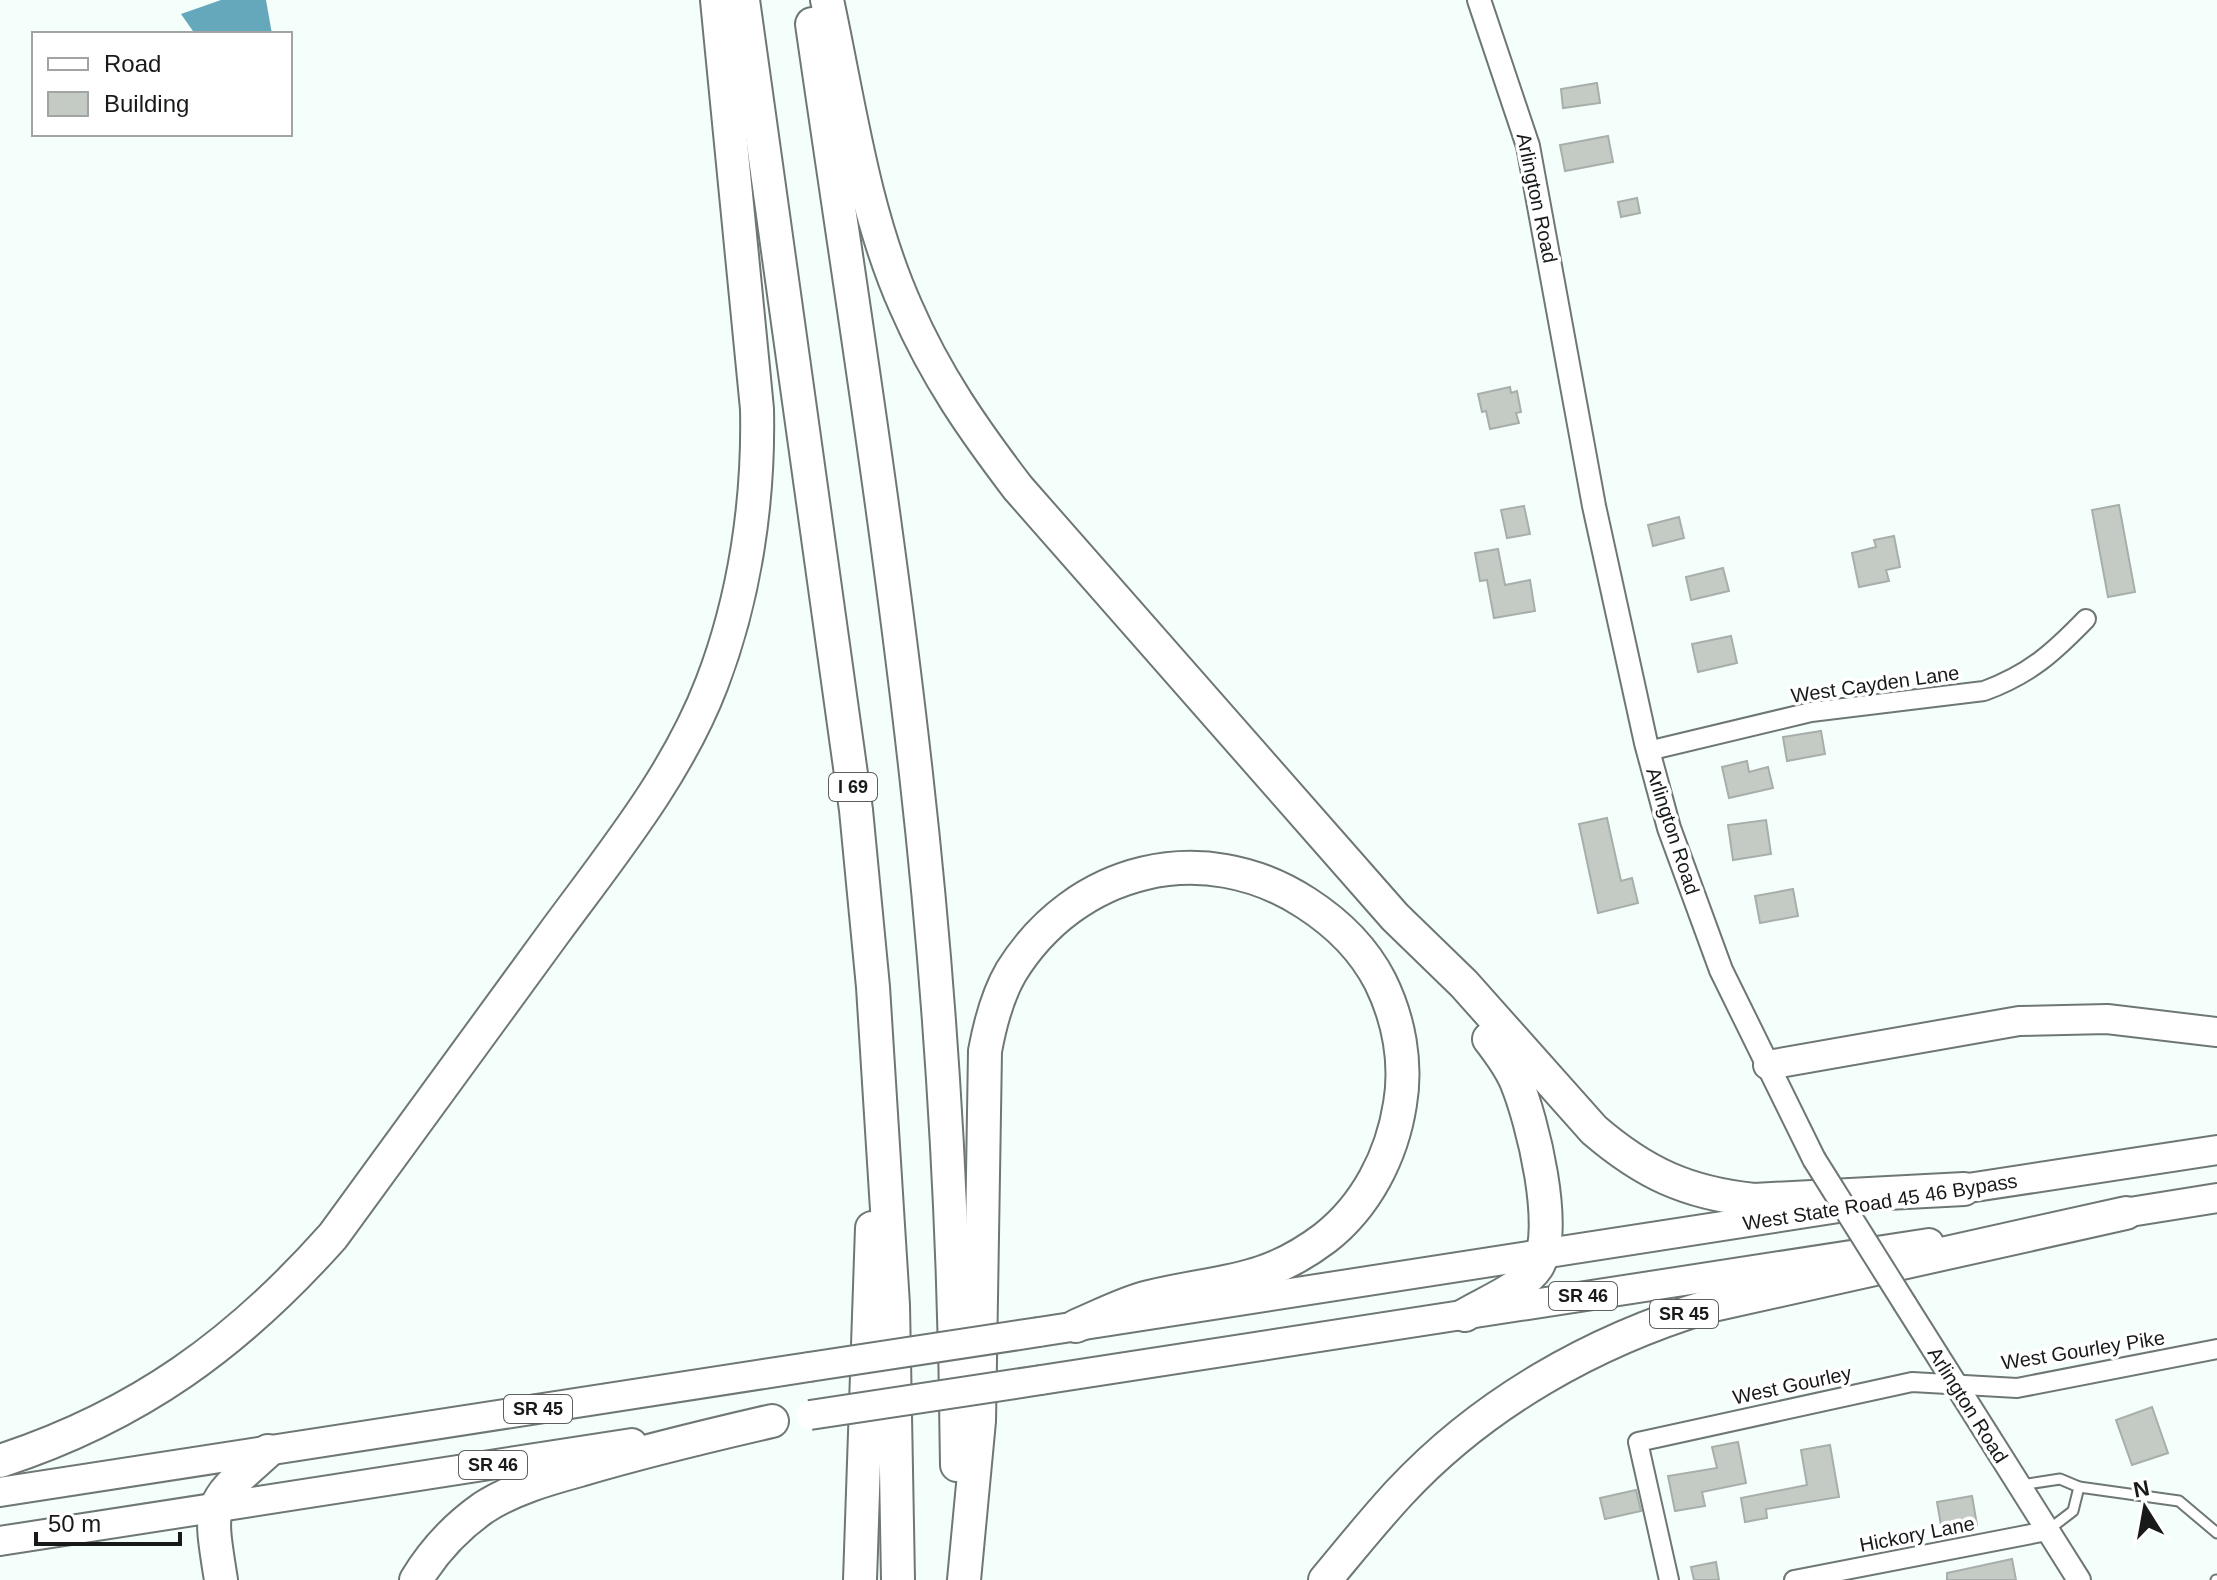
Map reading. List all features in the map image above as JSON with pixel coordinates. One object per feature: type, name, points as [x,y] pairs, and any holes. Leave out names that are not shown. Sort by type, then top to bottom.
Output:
[{"type":"highway","points":[[0,1461],[75,1433],[171,1381],[239,1331],[299,1274],[342,1223],[611,855],[661,781],[696,718],[712,683],[729,629],[746,556],[758,449],[757,409],[717,0]]},
{"type":"highway","name":"I 69","points":[[743,0],[855,795],[881,1094],[894,1320],[898,1580]]},
{"type":"highway","points":[[809,0],[902,657],[927,880],[944,1094],[952,1248],[957,1580]]},
{"type":"highway","points":[[827,0],[877,227],[905,305],[967,422],[1029,500],[1395,917],[1497,1049],[1517,1084],[1529,1116],[1545,1206],[1543,1254],[1532,1274],[1465,1315]]},
{"type":"highway","points":[[964,1580],[979,1421],[985,1051],[1010,974],[1048,926],[1093,892],[1121,880],[1153,871],[1210,868],[1237,872],[1280,887],[1313,908],[1350,938],[1376,974],[1393,1012],[1401,1051],[1402,1093],[1391,1143],[1380,1170],[1346,1219],[1326,1237],[1282,1266],[1252,1278],[1147,1298],[1076,1326]]},
{"type":"highway","points":[[1395,917],[1464,984],[1594,1130],[1617,1150],[1655,1174],[1721,1197],[1754,1200],[1964,1189]]},
{"type":"highway","points":[[1768,1065],[2019,1021],[2107,1019],[2217,1032]]},
{"type":"highway","points":[[860,1580],[869,1275],[881,1094]]},
{"type":"highway","name":"West State Road 45 46 Bypass","points":[[1543,1254],[2217,1150]]},
{"type":"highway","name":"SR 45","points":[[1325,1580],[1402,1490],[1469,1429],[1501,1405],[1582,1356],[1665,1320],[1733,1300],[2126,1213],[2217,1198]]},
{"type":"highway","name":"SR 46","points":[[0,1541],[2126,1213]]},
{"type":"highway","name":"SR 45","points":[[268,1451],[1543,1254]]},
{"type":"highway","points":[[416,1580],[437,1550],[459,1528],[484,1508],[525,1487],[649,1449],[772,1421]]},
{"type":"highway","points":[[0,1492],[268,1451]]},
{"type":"highway","points":[[221,1580],[213,1528],[215,1508],[221,1494],[268,1451]]},
{"type":"street","name":"Arlington Road","points":[[1479,0],[1528,146],[1594,506],[1648,751],[1669,828],[1711,944],[1814,1159],[2079,1580]]},
{"type":"street","name":"West Cayden Lane","points":[[1648,751],[1811,712],[1984,691],[2003,684],[2046,659],[2086,619]]},
{"type":"street","name":"West Gourley Pike","points":[[1956,1385],[2017,1388],[2217,1349]]},
{"type":"street","name":"West Gourley","points":[[1669,1580],[1638,1442],[1912,1382],[1956,1385]]},
{"type":"street","name":"Hickory Lane","points":[[1794,1580],[2047,1531]]},
{"type":"lane","points":[[2018,1485],[2060,1479],[2079,1487],[2179,1501],[2217,1533]]},
{"type":"lane","points":[[2047,1531],[2073,1511],[2079,1487]]},
{"type":"water","points":[[221,0],[266,0],[272,32],[194,32],[181,14]]},
{"type":"building","points":[[1597,83],[1600,103],[1563,108],[1561,89]]},
{"type":"building","points":[[1608,136],[1613,162],[1565,171],[1560,145]]},
{"type":"building","points":[[1637,198],[1640,213],[1621,217],[1618,202]]},
{"type":"building","points":[[1510,387],[1511,393],[1517,391],[1521,412],[1516,413],[1519,423],[1490,429],[1478,394]]},
{"type":"building","points":[[2119,505],[2135,592],[2108,597],[2092,510]]},
{"type":"building","points":[[1524,506],[1530,534],[1507,538],[1501,510]]},
{"type":"building","points":[[1679,517],[1684,538],[1653,546],[1648,525]]},
{"type":"building","points":[[1894,536],[1900,567],[1886,570],[1889,581],[1859,587],[1852,553],[1876,547],[1874,540]]},
{"type":"building","points":[[1498,549],[1505,585],[1530,580],[1535,611],[1494,618],[1487,580],[1480,581],[1475,553]]},
{"type":"building","points":[[1723,568],[1729,591],[1691,600],[1686,577]]},
{"type":"building","points":[[1731,636],[1737,663],[1698,672],[1692,644]]},
{"type":"building","points":[[1821,731],[1825,754],[1787,761],[1783,737]]},
{"type":"building","points":[[1747,761],[1749,772],[1768,767],[1773,788],[1729,798],[1722,767]]},
{"type":"building","points":[[1607,818],[1621,881],[1632,878],[1638,903],[1598,913],[1579,824]]},
{"type":"building","points":[[1766,820],[1771,854],[1733,860],[1728,825]]},
{"type":"building","points":[[1793,889],[1798,916],[1760,923],[1755,896]]},
{"type":"building","points":[[2152,1407],[2168,1453],[2132,1465],[2116,1420]]},
{"type":"building","points":[[1738,1442],[1746,1483],[1702,1492],[1705,1506],[1675,1511],[1668,1476],[1717,1468],[1712,1447]]},
{"type":"building","points":[[1830,1445],[1839,1497],[1766,1509],[1767,1518],[1745,1522],[1741,1498],[1807,1485],[1801,1450]]},
{"type":"building","points":[[1636,1490],[1641,1511],[1605,1519],[1600,1498]]},
{"type":"building","points":[[1972,1496],[1977,1525],[1942,1531],[1937,1502]]},
{"type":"building","points":[[2012,1559],[2016,1580],[1947,1580],[1947,1573]]},
{"type":"building","points":[[1716,1562],[1719,1580],[1694,1580],[1691,1567]]}]
